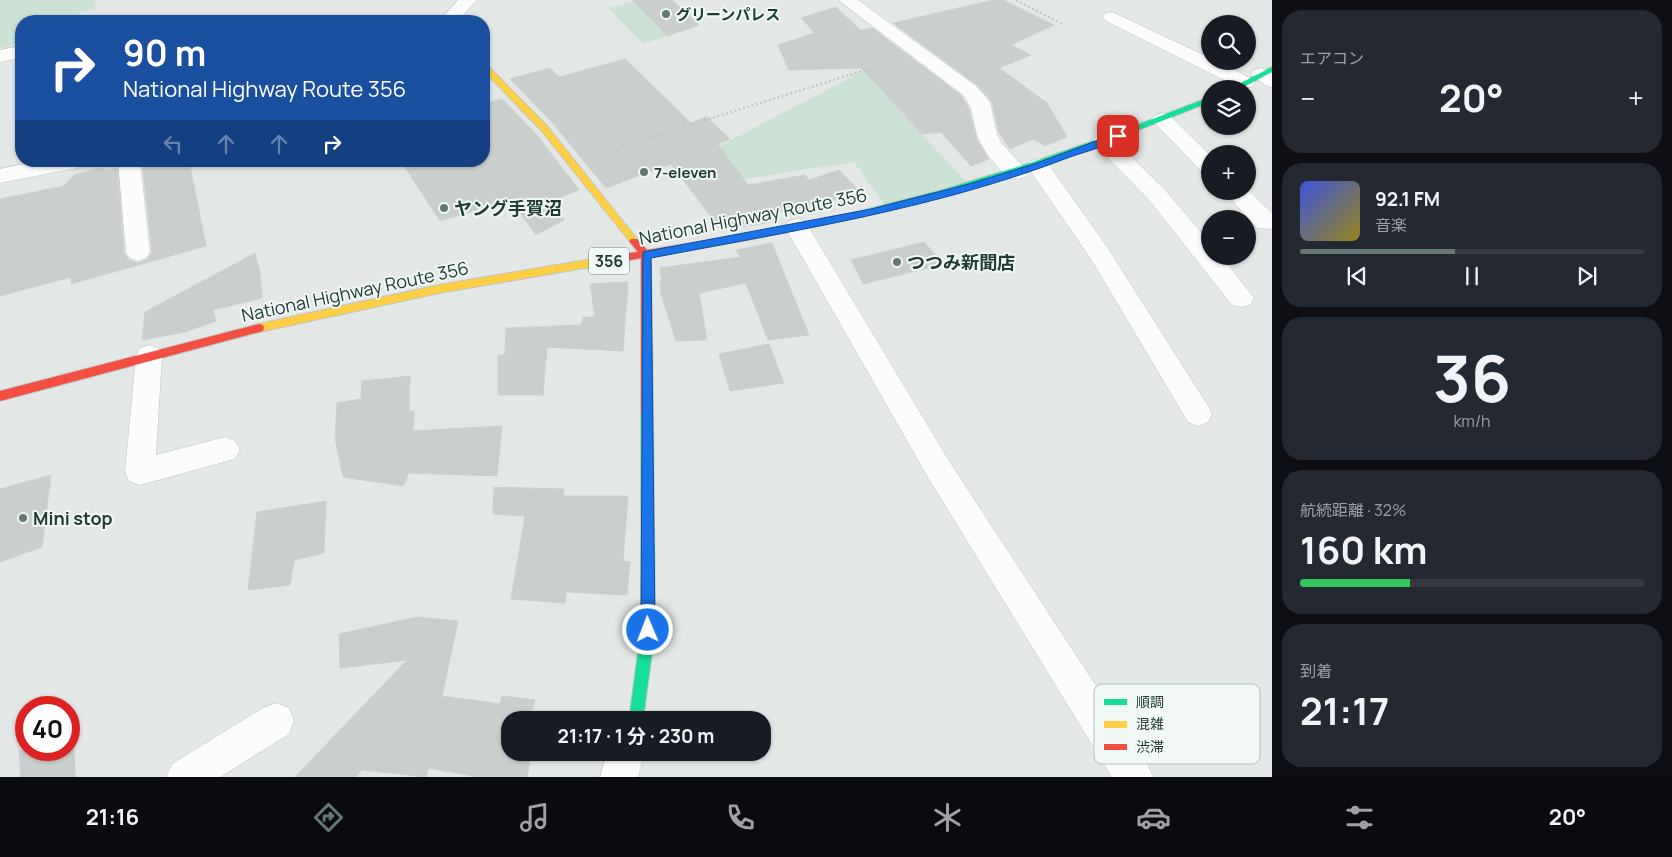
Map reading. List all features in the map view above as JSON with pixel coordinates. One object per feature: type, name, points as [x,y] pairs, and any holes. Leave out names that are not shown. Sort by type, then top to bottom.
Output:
[{"type":"main road","points":[[490,73],[544,128],[646,255],[648,630],[637,711]]},
{"type":"main road","name":"National Highway Route 356","points":[[0,396],[149,356],[378,301],[646,255],[871,212],[971,186],[1027,169],[1201,103]]},
{"type":"street","points":[[454,15],[468,0]]},
{"type":"street","points":[[847,0],[969,90],[980,102],[992,147],[1027,169],[1099,254],[1198,414]]},
{"type":"street","points":[[1112,17],[1257,79]]},
{"type":"street","points":[[0,56],[15,53]]},
{"type":"street","points":[[1162,119],[1201,158]]},
{"type":"street","points":[[1103,141],[1158,196],[1241,298]]},
{"type":"street","points":[[0,176],[46,167]]},
{"type":"street","points":[[130,167],[138,252]]},
{"type":"street","points":[[1244,200],[1265,222],[1272,221]]},
{"type":"street","points":[[797,227],[939,470],[1094,714]]},
{"type":"street","points":[[149,356],[140,472],[225,450]]},
{"type":"street","points":[[185,777],[276,721]]},
{"type":"street","points":[[619,777],[623,761]]},
{"type":"street","points":[[1126,764],[1134,777]]},
{"type":"path","points":[[1016,0],[1064,25]]},
{"type":"path","points":[[572,162],[920,53]]},
{"type":"green space","points":[[0,0],[95,0],[96,8],[79,12],[79,15],[15,15],[15,44],[0,48]]},
{"type":"green space","points":[[633,2],[667,36],[643,44],[608,8]]},
{"type":"green space","points":[[863,71],[971,187],[887,208],[854,162],[744,179],[714,149]]},
{"type":"building","name":"グリーンパレス","points":[[632,0],[672,0],[699,25],[667,36]]},
{"type":"building","points":[[994,0],[1003,0],[1054,25],[1011,45],[1031,55],[999,68],[1047,103],[1067,137],[1045,146],[1033,139],[1010,149],[999,133],[992,102],[977,85],[893,23]]},
{"type":"building","points":[[836,7],[861,31],[872,28],[961,95],[969,109],[977,140],[989,159],[971,166],[941,132],[922,134],[861,68],[789,70],[778,45],[815,33],[801,18]]},
{"type":"building","points":[[625,59],[691,123],[706,117],[730,139],[718,144],[748,185],[805,175],[809,180],[839,170],[862,194],[770,214],[776,221],[722,231],[671,164],[606,188],[552,122],[510,79],[550,68],[559,77]]},
{"type":"building","points":[[502,99],[536,134],[579,190],[551,201],[564,220],[536,235],[511,200],[440,221],[405,167],[490,167],[490,102]]},
{"type":"building","points":[[143,167],[190,167],[206,246],[71,284],[71,277],[0,296],[0,199],[64,186],[74,175],[102,168],[106,171],[117,168],[124,253],[129,260],[137,263],[148,259],[152,252]]},
{"type":"building","name":"つつみ新聞店","points":[[924,242],[944,264],[863,284],[851,260]]},
{"type":"building","points":[[772,243],[809,335],[768,340],[746,283],[699,293],[707,340],[676,341],[661,294],[660,268],[741,257],[736,250]]},
{"type":"building","points":[[255,253],[260,273],[262,298],[213,310],[216,321],[185,332],[142,340],[145,312]]},
{"type":"building","points":[[628,282],[623,351],[547,347],[543,395],[498,395],[498,355],[505,355],[506,328],[581,325],[583,317],[595,317],[590,284]]},
{"type":"building","points":[[769,344],[784,383],[730,391],[719,354]]},
{"type":"building","points":[[410,376],[409,412],[414,411],[413,431],[502,426],[497,476],[409,473],[403,486],[343,477],[335,438],[337,403],[361,399],[362,381]]},
{"type":"building","name":"Mini stop","points":[[51,475],[42,547],[0,562],[0,489]]},
{"type":"building","points":[[494,487],[564,489],[563,496],[628,496],[623,561],[630,562],[627,595],[566,592],[565,603],[511,599],[525,516],[493,514]]},
{"type":"building","points":[[326,501],[324,553],[294,560],[290,585],[248,590],[257,512]]},
{"type":"building","points":[[417,617],[458,621],[442,696],[500,704],[502,696],[535,700],[532,711],[501,711],[501,761],[530,761],[527,777],[478,777],[428,768],[426,777],[362,770],[356,777],[295,777],[407,660],[340,668],[339,634]]},
{"type":"building","points":[[20,761],[74,761],[75,777],[21,777]]},
{"type":"traffic: fast","points":[[1251,80],[1272,69]]},
{"type":"traffic: fast","points":[[852,216],[988,180],[1078,150],[1201,103]]},
{"type":"traffic: fast","points":[[637,711],[648,630],[647,413]]},
{"type":"traffic: slow","points":[[490,73],[544,128],[634,241]]},
{"type":"traffic: slow","points":[[259,328],[439,289],[616,259]]},
{"type":"traffic: jam","points":[[616,259],[748,237],[852,216]]},
{"type":"traffic: jam","points":[[634,241],[646,255],[647,413]]},
{"type":"traffic: jam","points":[[0,396],[259,328]]},
{"type":"place","name":"グリーンパレス","points":[[666,14]]},
{"type":"place","name":"7-eleven","points":[[644,172]]},
{"type":"place","name":"ヤング手賀沼","points":[[444,208]]},
{"type":"place","name":"つつみ新聞店","points":[[897,262]]},
{"type":"place","name":"Mini stop","points":[[23,518]]},
{"type":"route","points":[[648,630],[646,255],[871,212],[1038,166],[1118,136]]}]
